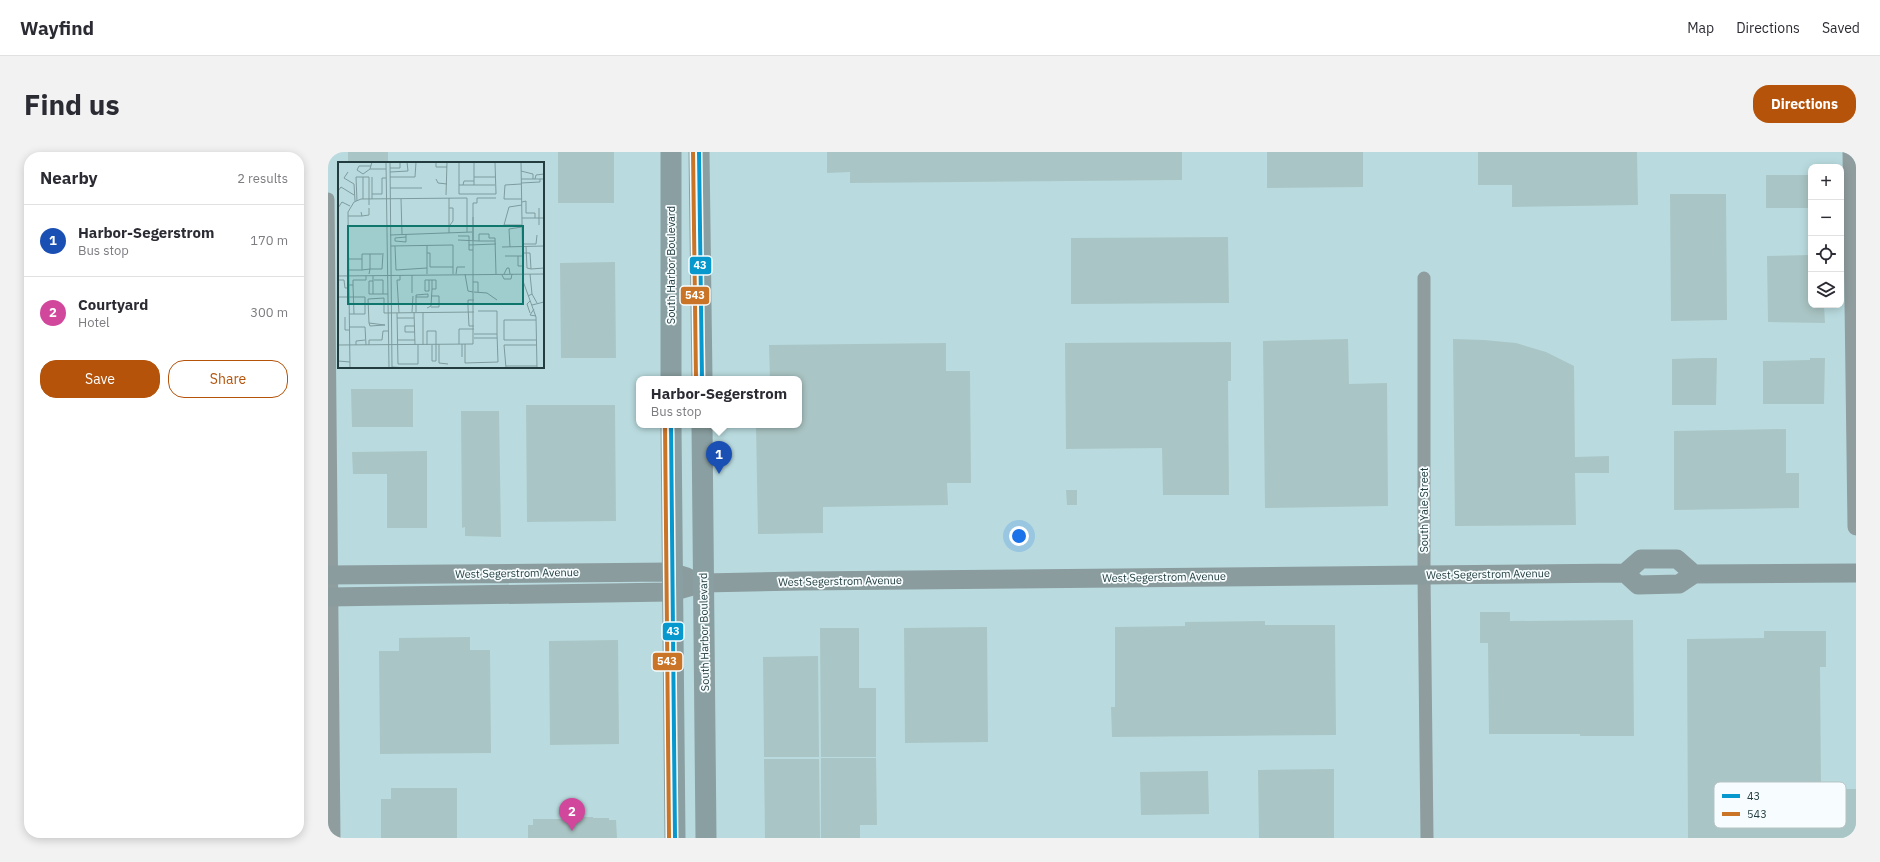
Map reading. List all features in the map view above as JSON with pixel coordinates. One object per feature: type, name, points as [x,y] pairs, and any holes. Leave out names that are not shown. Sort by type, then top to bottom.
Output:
[{"type":"main road","name":"South Harbor Boulevard","points":[[671,152],[671,376]]},
{"type":"main road","points":[[700,152],[702,376]]},
{"type":"main road","points":[[671,428],[671,572],[675,838]]},
{"type":"main road","name":"South Harbor Boulevard","points":[[702,428],[706,838]]},
{"type":"main road","points":[[1694,574],[1677,559],[1641,560],[1625,572],[1638,585],[1679,584],[1694,574],[1856,573]]},
{"type":"main road","name":"West Segerstrom Avenue","points":[[329,575],[671,572],[704,583]]},
{"type":"main road","name":"West Segerstrom Avenue","points":[[329,597],[672,592],[704,583],[1625,572]]},
{"type":"street","points":[[1851,152],[1856,527]]},
{"type":"street","points":[[328,200],[331,821],[334,838]]},
{"type":"street","name":"South Yale Street","points":[[1424,278],[1424,574],[1427,838]]},
{"type":"building","points":[[348,152],[388,152],[388,162],[348,162]]},
{"type":"building","points":[[558,152],[614,152],[614,203],[558,203]]},
{"type":"building","points":[[827,152],[1182,152],[1182,180],[850,183],[850,172],[827,173]]},
{"type":"building","points":[[1267,152],[1363,152],[1363,187],[1267,188]]},
{"type":"building","points":[[1478,152],[1637,152],[1638,205],[1512,207],[1512,185],[1478,185]]},
{"type":"building","points":[[1766,175],[1808,175],[1808,208],[1766,208]]},
{"type":"building","points":[[1670,194],[1726,194],[1727,320],[1671,321]]},
{"type":"building","points":[[1228,237],[1229,303],[1071,304],[1071,238]]},
{"type":"building","points":[[1808,255],[1808,308],[1824,308],[1825,323],[1768,322],[1767,256]]},
{"type":"building","points":[[615,262],[616,358],[561,358],[560,263]]},
{"type":"building","points":[[1348,339],[1349,384],[1387,383],[1388,506],[1265,508],[1263,341]]},
{"type":"building","points":[[1453,339],[1516,343],[1546,352],[1574,366],[1575,457],[1609,456],[1609,473],[1575,473],[1576,525],[1455,526]]},
{"type":"building","points":[[1231,342],[1231,381],[1228,381],[1229,495],[1163,495],[1162,448],[1066,449],[1065,343]]},
{"type":"building","points":[[946,343],[946,371],[970,371],[971,483],[947,483],[948,505],[823,507],[823,533],[758,534],[756,428],[802,428],[802,376],[770,376],[769,345]]},
{"type":"building","points":[[1717,358],[1716,405],[1672,405],[1672,359]]},
{"type":"building","points":[[1810,358],[1825,358],[1824,404],[1763,404],[1763,361],[1810,360]]},
{"type":"building","points":[[351,389],[413,389],[413,427],[352,427]]},
{"type":"building","points":[[526,405],[615,405],[616,521],[527,522]]},
{"type":"building","points":[[461,411],[499,411],[501,537],[465,536],[465,527],[462,528]]},
{"type":"building","points":[[1786,429],[1786,473],[1799,473],[1799,508],[1674,510],[1674,431]]},
{"type":"building","points":[[427,451],[427,528],[387,528],[387,474],[353,474],[352,452]]},
{"type":"building","points":[[1066,490],[1077,490],[1077,505],[1067,505]]},
{"type":"building","points":[[1480,612],[1510,612],[1510,621],[1633,620],[1634,736],[1580,736],[1580,734],[1489,734],[1488,643],[1480,643]]},
{"type":"building","points":[[1265,621],[1265,625],[1335,625],[1336,735],[1112,737],[1111,707],[1115,707],[1115,627],[1185,626],[1185,622]]},
{"type":"building","points":[[987,627],[988,742],[905,743],[904,628]]},
{"type":"building","points":[[820,628],[859,628],[859,688],[876,688],[876,757],[821,757]]},
{"type":"building","points":[[1764,631],[1826,631],[1826,667],[1820,667],[1821,782],[1714,782],[1714,828],[1846,828],[1846,789],[1856,789],[1856,838],[1688,838],[1687,639],[1764,638]]},
{"type":"building","points":[[470,637],[470,650],[490,650],[491,753],[380,754],[379,651],[399,651],[399,638]]},
{"type":"building","points":[[618,640],[619,744],[550,745],[549,641]]},
{"type":"building","points":[[818,656],[819,757],[764,757],[763,657]]},
{"type":"building","points":[[821,758],[876,758],[877,825],[860,825],[860,838],[821,838]]},
{"type":"building","points":[[764,759],[819,759],[820,838],[765,838]]},
{"type":"building","points":[[1334,769],[1334,838],[1259,838],[1258,770]]},
{"type":"building","points":[[1208,771],[1209,814],[1141,815],[1140,772]]},
{"type":"building","points":[[391,788],[457,788],[457,838],[381,838],[381,799],[391,799]]},
{"type":"building","points":[[578,817],[609,818],[609,820],[616,820],[617,838],[528,838],[528,825],[533,825],[533,819],[578,819]]},
{"type":"transit line","name":"543","points":[[693,152],[696,376]]},
{"type":"transit line","name":"43","points":[[699,152],[702,376]]},
{"type":"transit line","name":"543","points":[[665,428],[669,838]]},
{"type":"transit line","name":"43","points":[[671,428],[675,838]]},
{"type":"place","name":"Harbor-Segerstrom","points":[[719,474]]},
{"type":"place","name":"Courtyard","points":[[572,831]]}]
